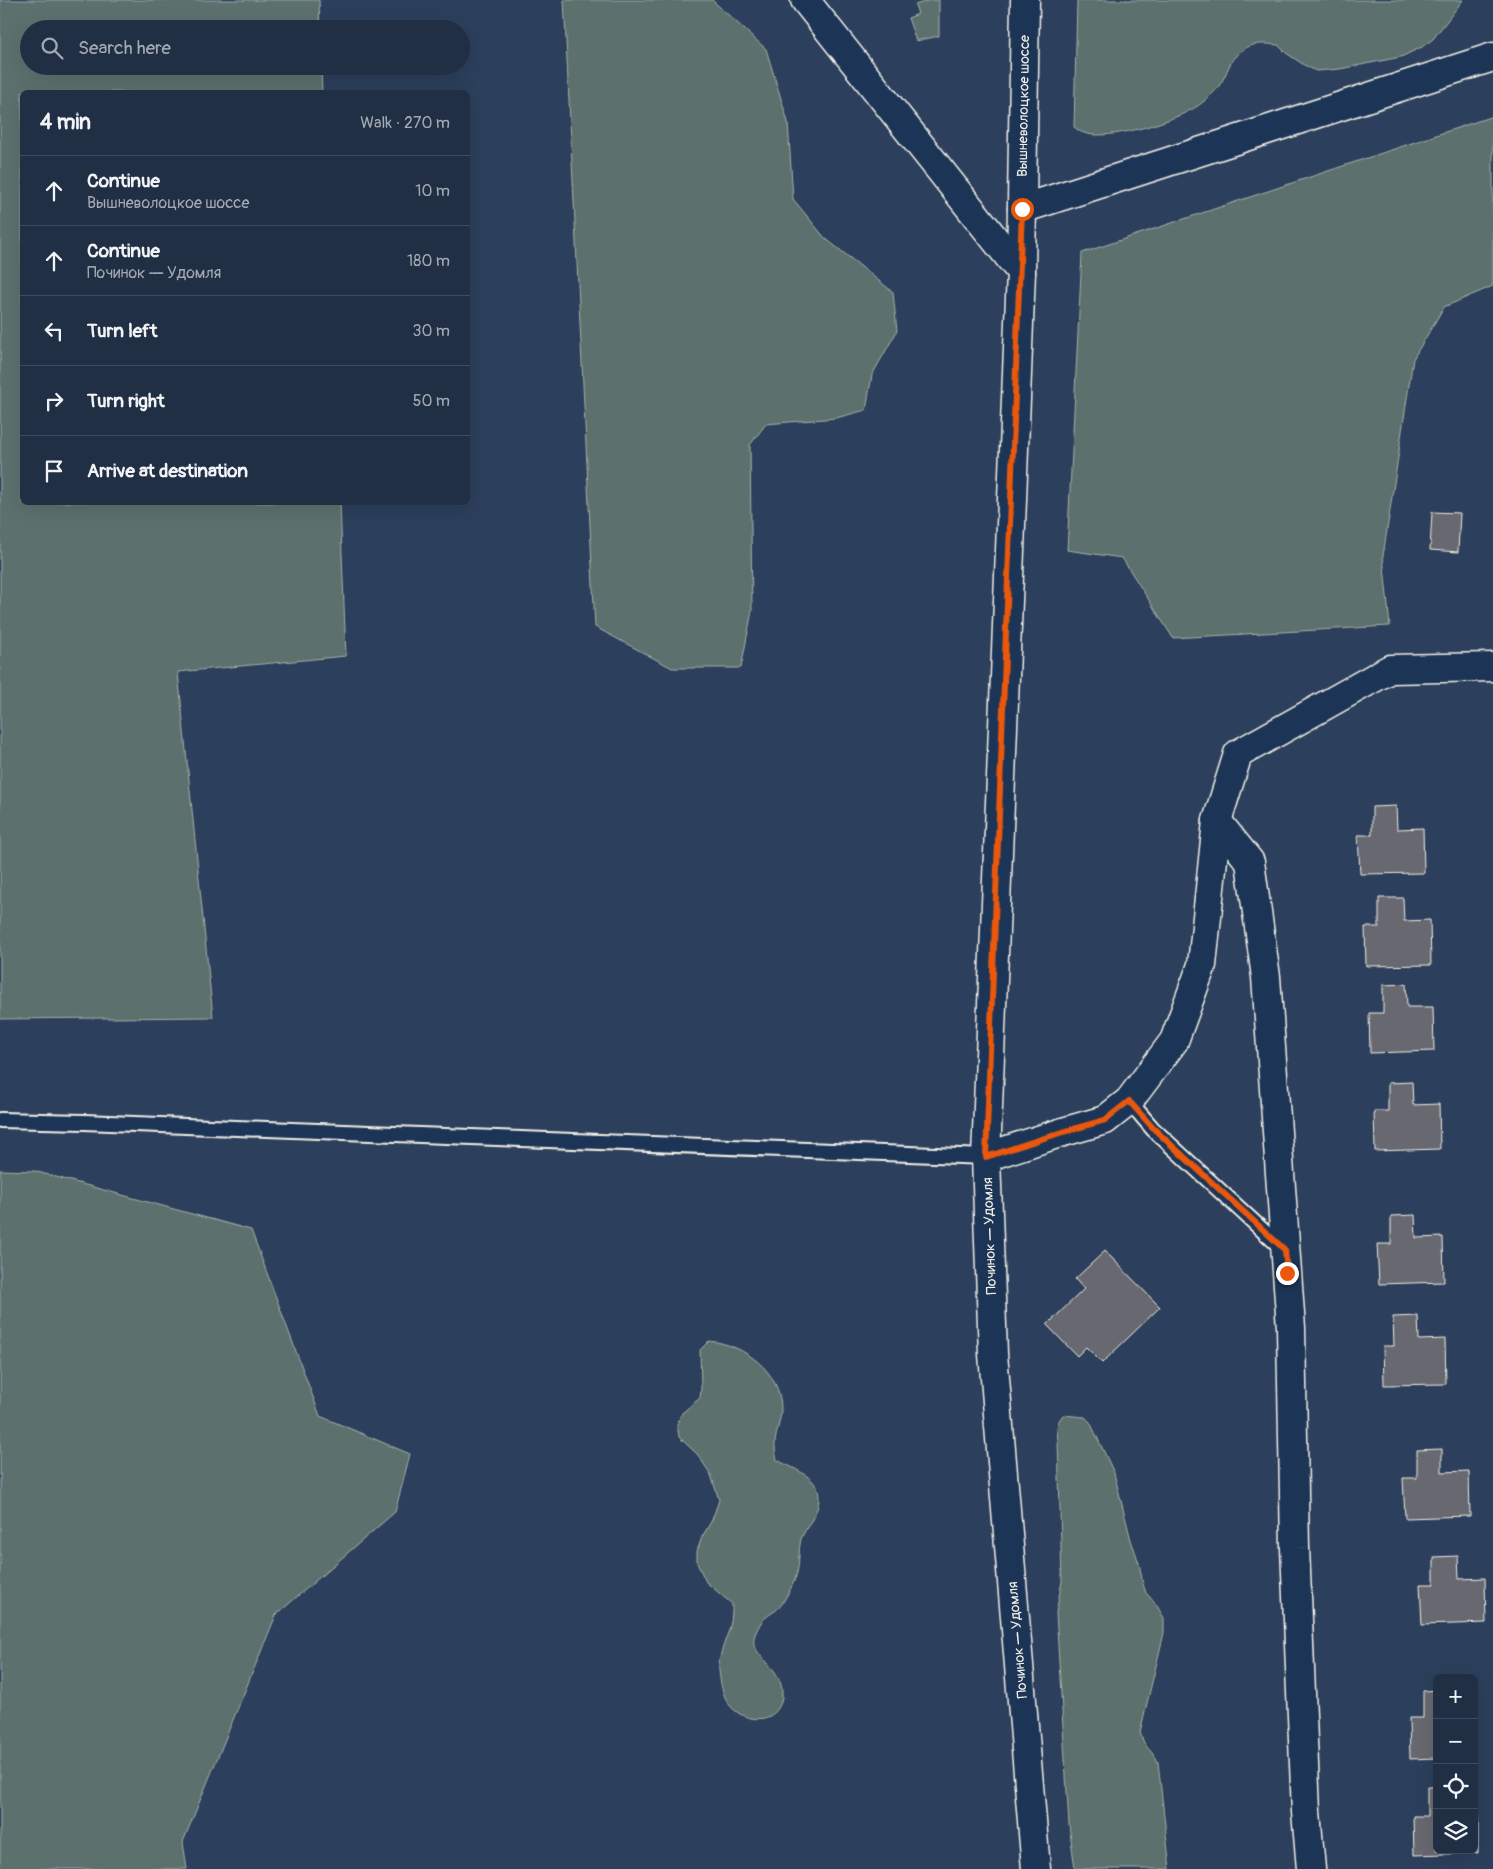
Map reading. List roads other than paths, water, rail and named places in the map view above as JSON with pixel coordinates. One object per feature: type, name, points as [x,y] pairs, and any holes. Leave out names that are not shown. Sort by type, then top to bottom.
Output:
[{"type":"street","points":[[805,0],[1021,272]]},
{"type":"street","name":"Вышневолоцкое шоссе","points":[[1021,272],[1024,0]]},
{"type":"street","points":[[1022,209],[1493,57]]},
{"type":"street","name":"Починок — Удомля","points":[[1021,272],[986,1157],[993,1354],[1036,1869]]},
{"type":"street","points":[[986,1157],[1105,1120],[1129,1101],[1174,1041],[1202,965],[1217,821],[1238,754],[1390,669],[1493,667]]},
{"type":"street","points":[[1217,821],[1250,862],[1266,977],[1291,1328],[1295,1548],[1306,1802],[1311,1869]]},
{"type":"lane","points":[[1129,1101],[1154,1129],[1285,1250]]},
{"type":"lane","points":[[0,1120],[986,1157]]}]
